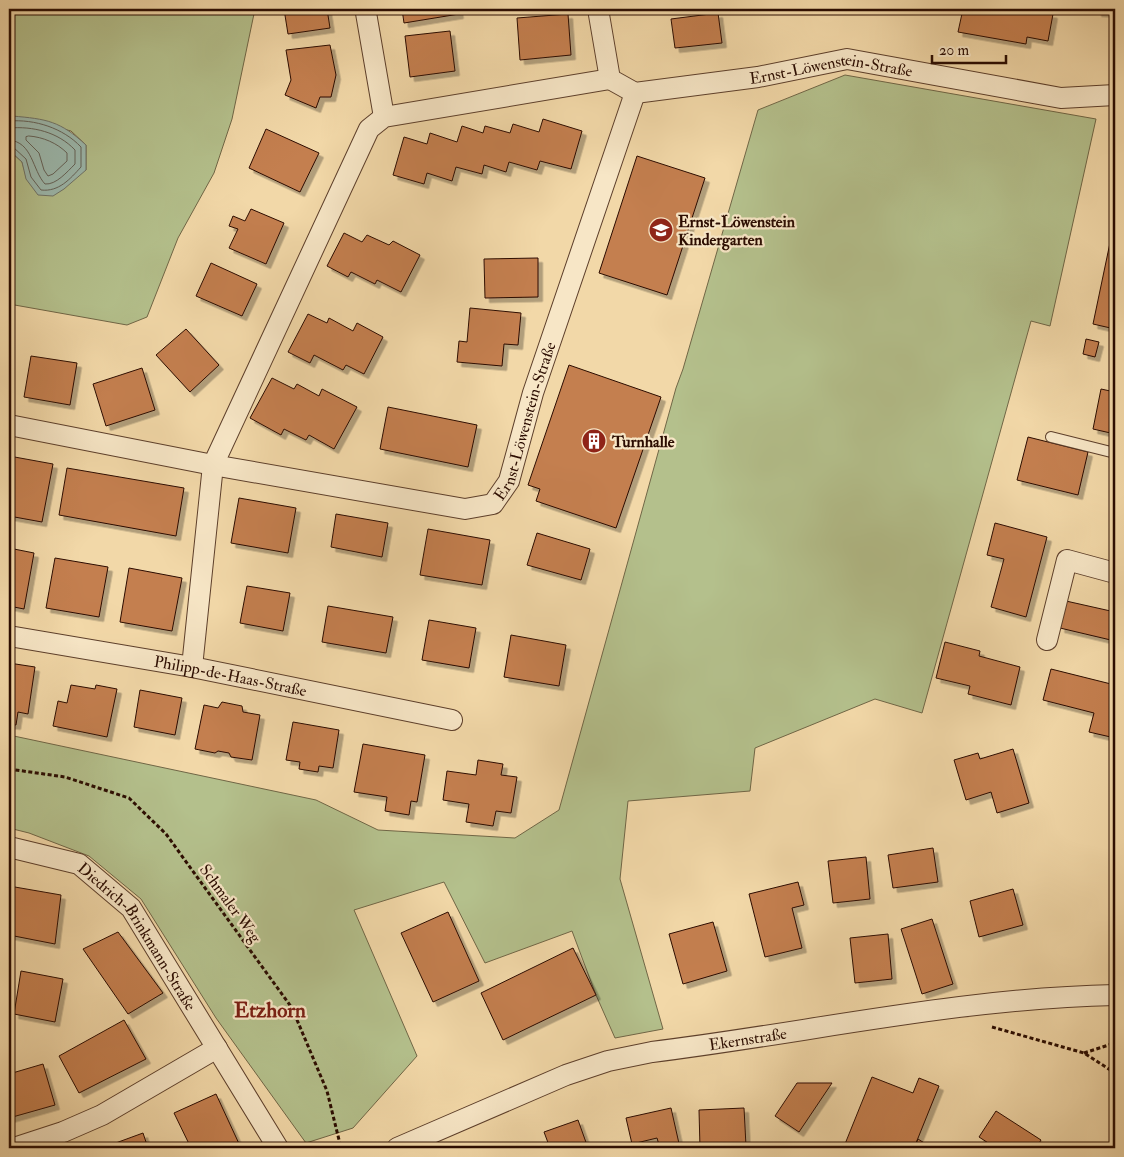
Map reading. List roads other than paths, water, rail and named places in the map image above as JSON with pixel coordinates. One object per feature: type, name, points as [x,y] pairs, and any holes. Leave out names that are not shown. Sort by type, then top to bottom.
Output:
[{"type":"street","points":[[598,9],[610,80]]},
{"type":"street","points":[[366,13],[384,117]]},
{"type":"street","name":"Ernst-Löwenstein-Straße","points":[[213,465],[465,509],[493,504],[509,481],[533,393],[635,93],[758,77],[846,59],[1061,98],[1115,95]]},
{"type":"street","points":[[192,667],[213,465],[369,129],[384,117],[610,80],[635,93]]},
{"type":"street","points":[[9,425],[213,465]]},
{"type":"street","points":[[1047,640],[1067,560],[1115,573]]},
{"type":"street","name":"Philipp-de-Haas-Straße","points":[[9,636],[192,667],[452,720]]},
{"type":"street","name":"Diedrich-Brinkmann-Straße","points":[[9,847],[79,864],[131,908],[278,1148]]},
{"type":"street","name":"Ekernstraße","points":[[407,1146],[566,1075],[608,1061],[652,1052],[934,1010],[1115,995]]},
{"type":"street","points":[[14,1148],[63,1132],[102,1115],[217,1048]]},
{"type":"lane","points":[[1051,436],[1115,453]]},
{"type":"water","points":[[9,117],[44,120],[60,126],[77,137],[86,145],[86,170],[53,196],[38,195],[26,179],[22,162],[9,150]]},
{"type":"place","name":"Ernst-Löwenstein Kindergarten","points":[[661,230]]},
{"type":"place","name":"Turnhalle","points":[[594,441]]},
{"type":"district","name":"Etzhorn","points":[[270,1010]]}]
